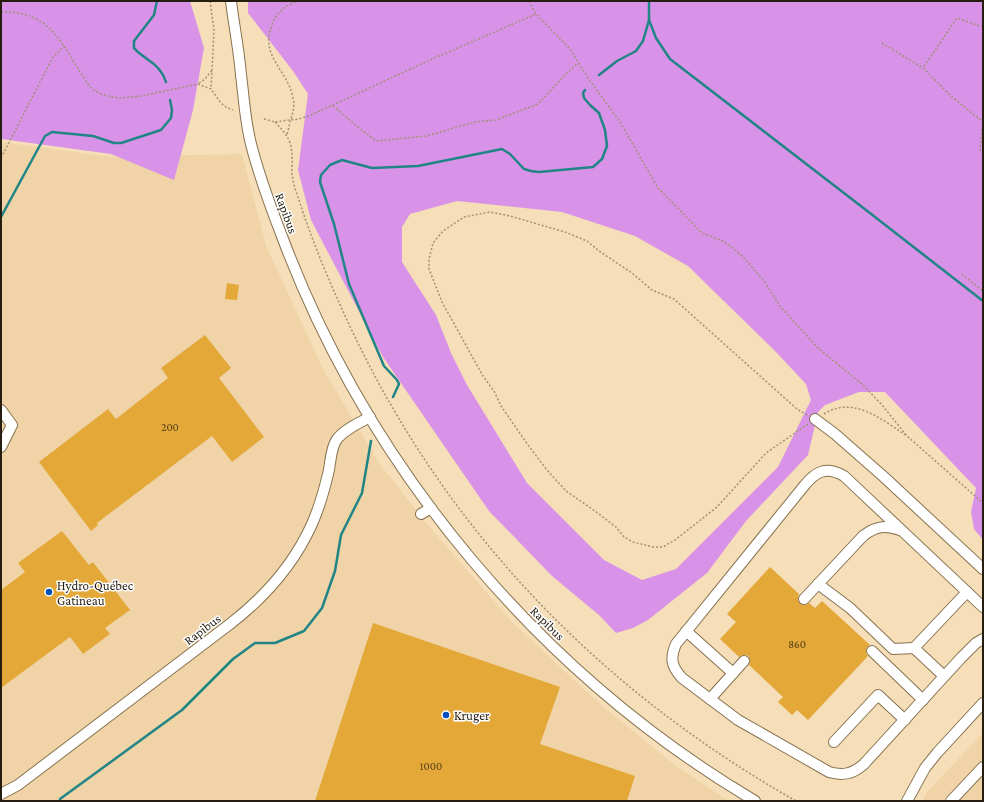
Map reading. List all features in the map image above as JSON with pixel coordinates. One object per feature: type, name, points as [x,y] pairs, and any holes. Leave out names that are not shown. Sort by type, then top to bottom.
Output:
[{"type":"lane","name":"Rapibus","points":[[231,1],[240,62],[246,122],[251,146],[263,185],[306,297],[344,372],[398,461],[431,508],[474,563],[534,628],[622,708],[710,773],[755,801]]},
{"type":"lane","points":[[1,410],[12,425],[1,447]]},
{"type":"lane","name":"Rapibus","points":[[1,794],[18,785],[182,661],[261,598],[290,563],[312,524],[324,492],[335,442],[342,434],[370,417]]},
{"type":"lane","points":[[815,419],[835,434],[879,472],[983,569]]},
{"type":"lane","points":[[983,607],[844,476],[837,472],[823,471],[810,478],[686,631],[676,644],[671,658],[676,672],[682,678],[738,720],[829,772],[842,775],[859,769],[944,676],[976,643],[983,639]]},
{"type":"lane","points":[[421,514],[431,508]]},
{"type":"lane","points":[[804,599],[869,531],[881,527],[902,530]]},
{"type":"lane","points":[[818,584],[850,608],[893,649],[914,648],[967,592]]},
{"type":"lane","points":[[686,631],[733,673]]},
{"type":"lane","points":[[914,648],[944,676]]},
{"type":"lane","points":[[872,651],[923,700]]},
{"type":"lane","points":[[710,699],[744,661]]},
{"type":"lane","points":[[834,742],[878,695],[905,720]]},
{"type":"lane","points":[[907,801],[925,768],[983,703]]},
{"type":"lane","points":[[951,801],[983,767]]},
{"type":"path","points":[[210,1],[214,30],[211,89]]},
{"type":"path","points":[[298,1],[285,6],[276,16],[270,27],[268,40],[270,52],[293,96],[294,110],[287,134],[292,151],[292,175],[298,198],[317,250],[347,320],[388,401],[431,469],[469,522],[531,595],[567,631],[609,670],[658,710],[706,745],[796,801]]},
{"type":"path","points":[[529,1],[536,14],[570,49],[579,62],[588,78],[620,122],[658,188],[702,234],[723,241],[743,257],[764,281],[780,306],[818,348],[864,385],[907,436]]},
{"type":"path","points":[[1,12],[20,13],[36,19],[51,29],[60,39],[88,84],[95,91],[107,96],[121,98],[132,97],[198,84],[205,79],[212,70]]},
{"type":"path","points":[[264,119],[275,122],[299,119],[311,115],[430,60],[536,14]]},
{"type":"path","points":[[923,68],[957,18],[983,27]]},
{"type":"path","points":[[882,43],[923,68],[951,96],[983,122],[980,150],[983,150]]},
{"type":"path","points":[[1,158],[53,57],[64,46]]},
{"type":"path","points":[[333,106],[376,140],[426,136],[476,122],[496,120],[538,104],[579,62]]},
{"type":"path","points":[[198,84],[211,89],[221,103],[233,110]]},
{"type":"path","points":[[275,122],[287,134]]},
{"type":"path","points":[[815,419],[797,409],[674,300],[664,294],[652,290],[632,273],[587,241],[565,232],[510,216],[490,212],[464,217],[443,231],[433,243],[429,269],[442,302],[483,376],[494,391],[501,406],[542,464],[566,491],[595,511],[616,527],[624,537],[633,542],[653,547],[663,547],[675,540],[717,507],[766,453],[830,410],[844,407],[854,407],[874,414],[907,436],[983,503]]},
{"type":"path","points":[[962,274],[983,291]]},
{"type":"shaded area","points":[[1,1],[190,1],[204,48],[193,110],[174,180],[111,154],[1,139]]},
{"type":"shaded area","points":[[248,1],[983,1],[983,540],[974,529],[971,512],[976,488],[885,392],[859,392],[825,405],[818,412],[808,455],[746,521],[707,573],[648,620],[633,628],[616,633],[599,615],[552,576],[489,511],[383,357],[311,220],[298,170],[308,94],[293,71],[248,13]],"holes":[[[457,201],[562,212],[635,236],[688,266],[775,351],[806,384],[811,400],[778,467],[676,569],[642,580],[604,560],[527,483],[467,385],[451,353],[436,315],[402,262],[402,227],[410,214]]]},
{"type":"shaded area","points":[[1,142],[111,157],[242,154],[266,246],[324,371],[379,463],[427,524],[512,622],[601,705],[676,766],[729,801],[1,801]]},
{"type":"shaded area","points":[[983,733],[983,801],[923,801],[927,792]]},
{"type":"building","points":[[227,283],[239,285],[237,300],[225,299]]},
{"type":"building","points":[[205,335],[231,368],[219,378],[264,437],[232,462],[212,436],[97,523],[98,525],[91,531],[39,462],[108,409],[116,419],[168,378],[161,368]]},
{"type":"building","points":[[62,531],[89,565],[93,562],[130,610],[105,628],[110,634],[83,654],[70,637],[1,688],[1,590],[25,572],[18,563]]},
{"type":"building","points":[[770,567],[799,594],[798,600],[800,604],[806,605],[809,603],[815,608],[822,601],[870,645],[866,650],[868,656],[808,720],[797,710],[792,715],[778,702],[783,697],[749,665],[749,656],[742,655],[739,657],[720,639],[736,622],[727,614]]},
{"type":"building","name":"Kruger","points":[[373,623],[560,687],[540,744],[635,776],[627,801],[315,801]]},
{"type":"waterway","points":[[157,1],[154,15],[134,41],[134,48],[153,63],[163,75],[166,82]]},
{"type":"waterway","points":[[649,1],[649,20],[656,38],[670,59],[983,301]]},
{"type":"waterway","points":[[599,75],[617,61],[636,51],[643,41],[649,20]]},
{"type":"waterway","points":[[393,397],[399,384],[384,366],[349,284],[334,224],[320,182],[321,175],[330,165],[342,160],[372,168],[418,166],[502,149],[510,154],[524,169],[531,171],[539,172],[593,167],[602,159],[607,146],[605,130],[599,113],[584,98],[583,93],[585,90]]},
{"type":"waterway","points":[[1,217],[45,136],[52,132],[93,136],[114,143],[121,143],[161,130],[171,118],[172,110],[170,100]]},
{"type":"waterway","points":[[60,799],[182,710],[233,659],[255,643],[275,643],[304,631],[322,608],[335,571],[341,535],[362,493],[371,441]]},
{"type":"place","name":"Hydro-Québec Gatineau","points":[[49,592]]},
{"type":"place","name":"Kruger","points":[[446,715]]}]
